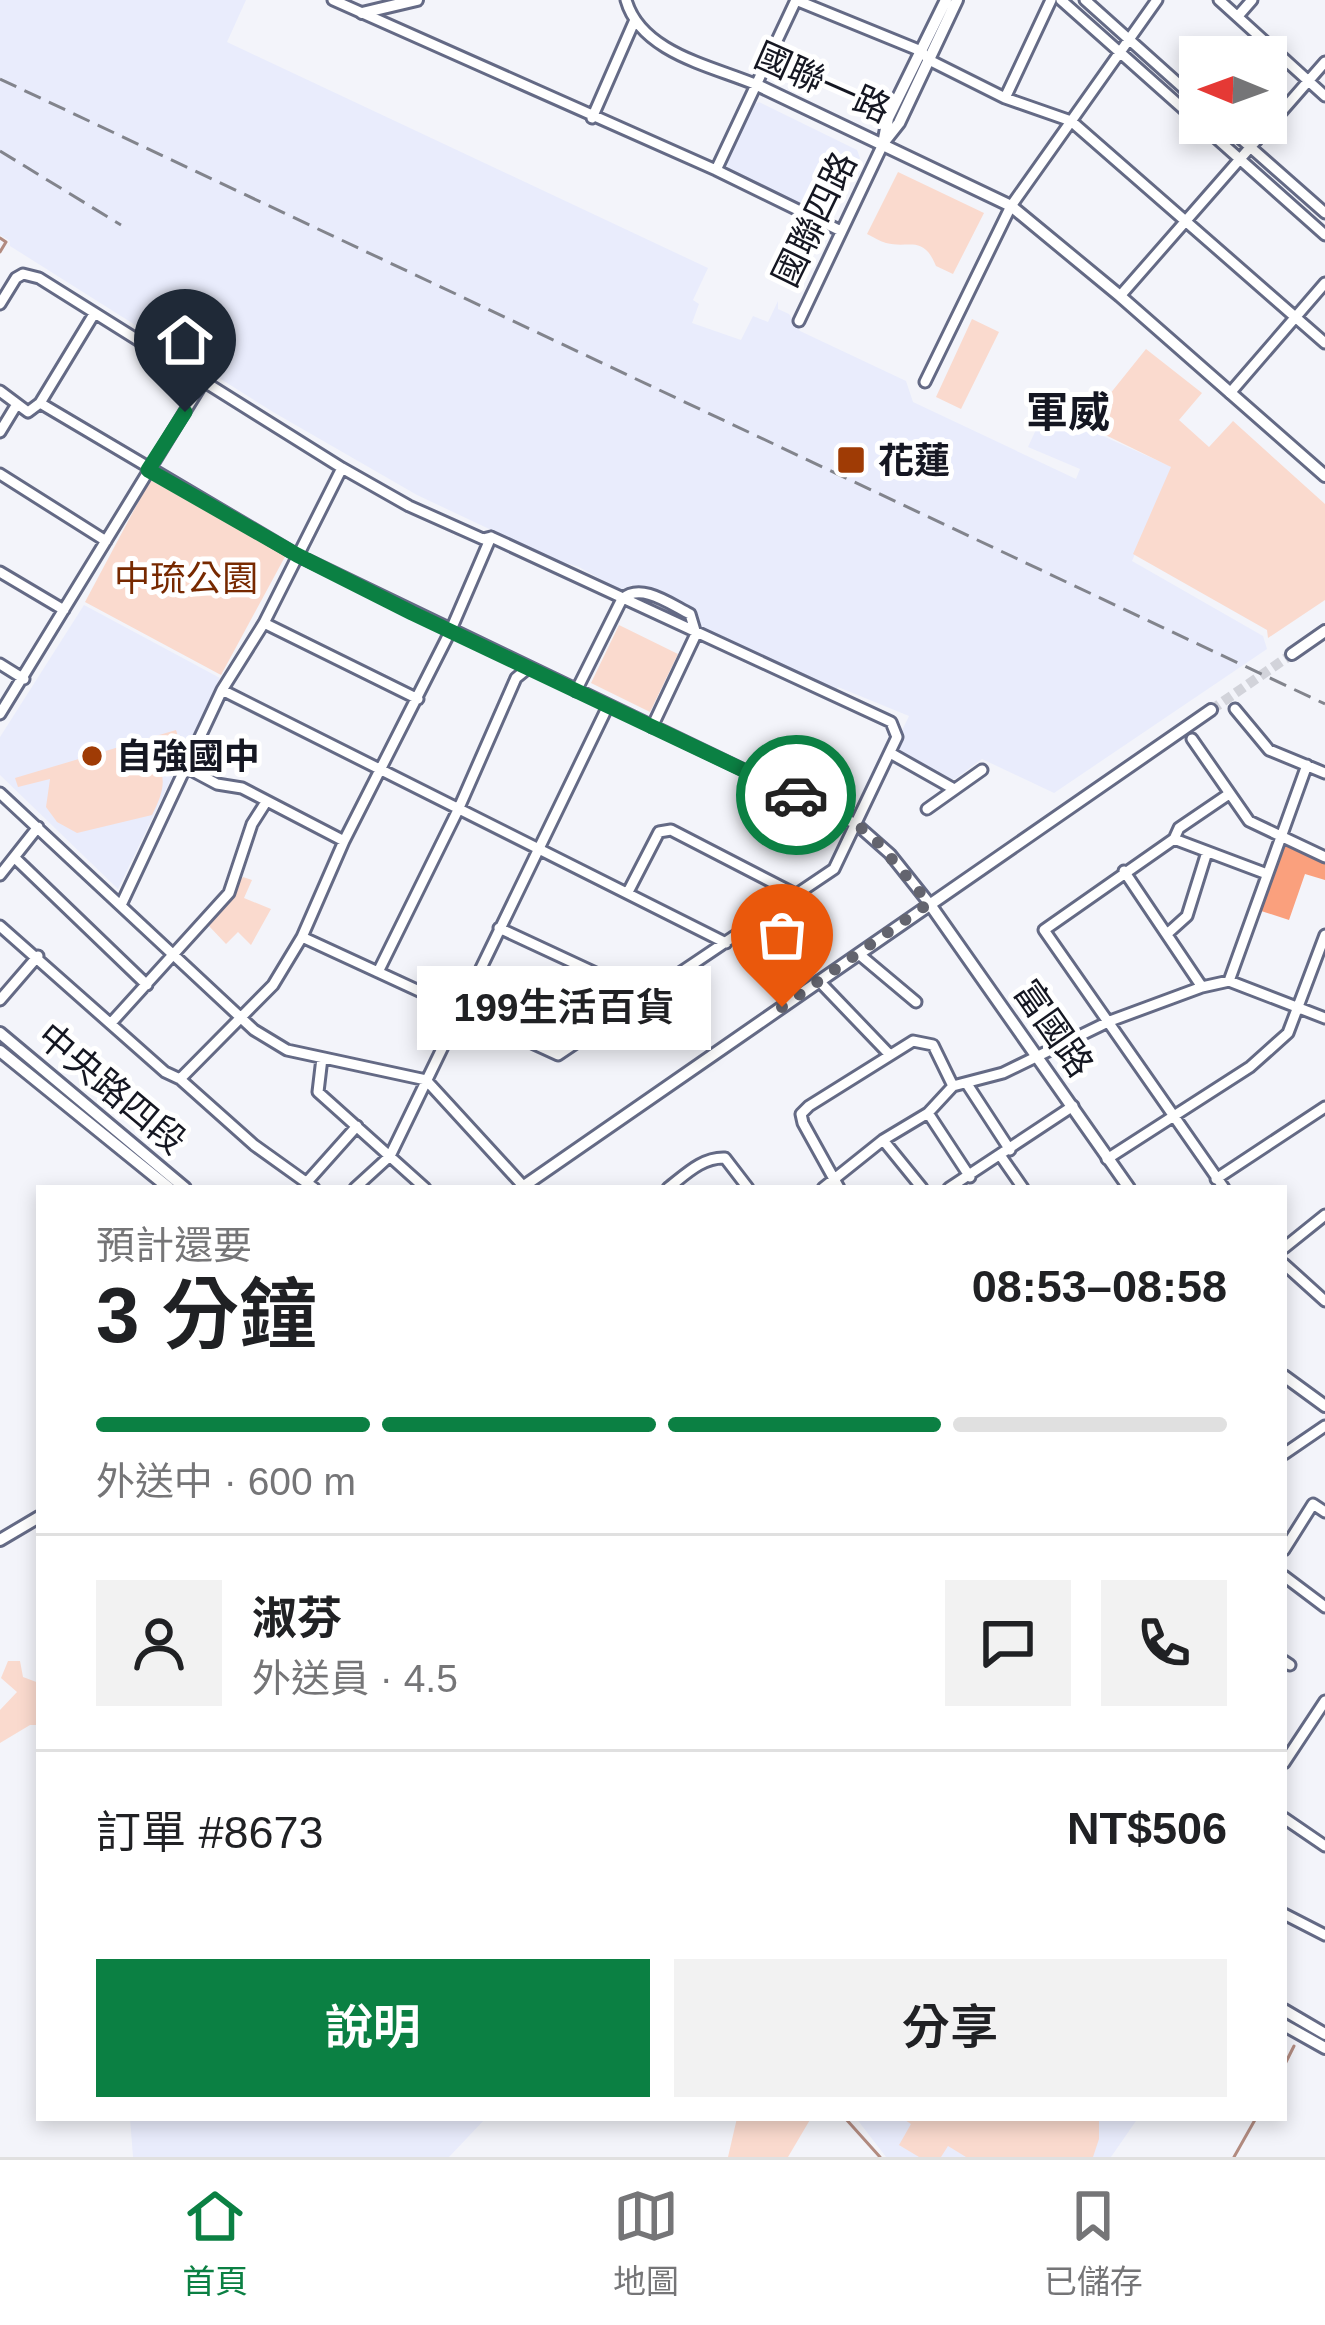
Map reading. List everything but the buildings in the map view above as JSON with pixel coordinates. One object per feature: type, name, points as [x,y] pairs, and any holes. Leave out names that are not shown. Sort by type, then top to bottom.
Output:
[{"type":"street","points":[[333,0],[716,170],[842,232]]},
{"type":"street","points":[[362,13],[417,0]]},
{"type":"street","points":[[592,118],[634,22],[626,0]]},
{"type":"street","points":[[716,170],[796,0],[925,56],[1005,98],[1071,121],[1325,343]]},
{"type":"street","name":"國聯四路","points":[[925,56],[946,0]]},
{"type":"street","name":"國聯四路","points":[[799,321],[884,142],[888,118],[957,0]]},
{"type":"street","points":[[1005,98],[1051,0]]},
{"type":"street","points":[[1061,0],[1325,235]]},
{"type":"street","points":[[1085,0],[1179,84]]},
{"type":"street","points":[[926,382],[1011,206],[1157,0]]},
{"type":"street","points":[[1220,0],[1325,96]]},
{"type":"street","points":[[1238,16],[1252,0]]},
{"type":"street","name":"國聯一路","points":[[634,22],[653,41],[884,142],[1011,206],[1325,476]]},
{"type":"street","points":[[1120,296],[1325,62]]},
{"type":"street","points":[[1246,144],[1325,213]]},
{"type":"street","points":[[0,304],[23,274],[39,278],[409,506],[622,599]]},
{"type":"street","points":[[1230,393],[1325,283]]},
{"type":"street","points":[[0,391],[28,412],[40,404],[94,314]]},
{"type":"street","points":[[0,714],[203,382]]},
{"type":"street","points":[[0,432],[17,404]]},
{"type":"street","points":[[40,404],[297,555],[856,824],[890,854],[929,903]]},
{"type":"street","points":[[121,905],[222,690],[264,623],[342,468]]},
{"type":"street","points":[[0,474],[106,541]]},
{"type":"street","points":[[180,1079],[272,985],[302,937],[491,538]]},
{"type":"street","points":[[0,572],[64,610]]},
{"type":"street","points":[[576,691],[629,592],[666,602],[690,614],[696,634],[652,728]]},
{"type":"street","points":[[264,623],[418,699]]},
{"type":"street","points":[[1292,654],[1325,631]]},
{"type":"street","points":[[302,937],[508,1032],[517,1013],[538,1026],[534,1044],[558,1055],[834,869],[892,754],[897,736],[891,722],[696,634]]},
{"type":"street","points":[[0,664],[23,679]]},
{"type":"street","points":[[378,972],[516,678],[527,668]]},
{"type":"street","points":[[222,690],[725,943]]},
{"type":"street","points":[[358,1185],[390,1156],[608,706]]},
{"type":"street","points":[[1235,709],[1269,750],[1325,773]]},
{"type":"street","points":[[527,1185],[1211,710]]},
{"type":"street","points":[[1192,739],[1249,821],[1325,857]]},
{"type":"street","points":[[892,754],[954,789]]},
{"type":"street","points":[[1229,981],[1306,765]]},
{"type":"street","points":[[187,768],[218,784],[242,788],[344,841]]},
{"type":"street","points":[[926,809],[982,770]]},
{"type":"street","points":[[0,793],[172,957],[276,1045],[426,1080],[520,1185]]},
{"type":"street","points":[[1228,794],[1179,828],[1174,839],[1044,930],[1220,1183],[1325,1107]]},
{"type":"street","points":[[112,1022],[229,892],[252,824],[266,802]]},
{"type":"street","points":[[0,875],[38,827]]},
{"type":"street","points":[[628,892],[659,832],[671,830],[797,895]]},
{"type":"street","points":[[1174,839],[1267,874]]},
{"type":"street","points":[[1167,934],[1187,916],[1207,852]]},
{"type":"street","points":[[15,858],[147,985]]},
{"type":"street","points":[[1124,871],[1202,987]]},
{"type":"street","name":"富國路","points":[[929,903],[1127,1185]]},
{"type":"street","points":[[0,926],[165,1072],[180,1079],[254,1145],[311,1185],[357,1126]]},
{"type":"street","points":[[499,928],[644,995]]},
{"type":"street","points":[[1107,1159],[1250,1067],[1288,1033],[1324,939]]},
{"type":"street","points":[[860,955],[916,1002]]},
{"type":"street","points":[[0,1000],[38,956]]},
{"type":"street","points":[[819,981],[889,1054]]},
{"type":"street","points":[[952,1086],[933,1045],[913,1040],[801,1114],[836,1184],[884,1139],[928,1113],[952,1086],[1003,1073],[1110,1022],[1202,987],[1229,981],[1325,1018]]},
{"type":"street","name":"中央路四段","points":[[0,1034],[181,1185]]},
{"type":"street","name":"中央路四段","points":[[0,1051],[165,1185]]},
{"type":"street","points":[[322,1058],[318,1093],[422,1185]]},
{"type":"street","points":[[967,1084],[1022,1185]]},
{"type":"street","points":[[955,1185],[1073,1106]]},
{"type":"street","points":[[928,1113],[970,1177]]},
{"type":"street","points":[[884,1139],[920,1185]]},
{"type":"street","points":[[672,1185],[716,1157],[724,1158],[746,1185]]},
{"type":"street","points":[[1287,1246],[1325,1215]]},
{"type":"street","points":[[1287,1267],[1325,1301]]},
{"type":"street","points":[[1287,1378],[1325,1406]]},
{"type":"street","points":[[1287,1452],[1325,1426]]},
{"type":"street","points":[[1287,1545],[1313,1504],[1325,1513]]},
{"type":"street","points":[[0,1540],[36,1519]]},
{"type":"street","points":[[1287,1578],[1325,1607]]},
{"type":"street","points":[[1287,1758],[1325,1701]]},
{"type":"street","points":[[1287,1820],[1325,1845]]},
{"type":"street","points":[[1287,1916],[1325,1935]]},
{"type":"street","points":[[1287,2012],[1319,2035],[1325,2048]]},
{"type":"street","points":[[1319,2035],[1325,2018]]},
{"type":"street","points":[[1287,2026],[1319,2035]]},
{"type":"shaded area","points":[[0,0],[246,0],[227,42],[708,268],[693,300],[699,304],[692,323],[741,340],[753,316],[768,322],[778,301],[778,309],[789,314],[800,331],[906,381],[913,402],[1076,479],[1080,469],[1028,447],[1045,410],[1172,467],[1132,561],[1263,636],[1267,649],[1054,793],[982,759],[949,779],[898,752],[895,745],[909,716],[838,687],[835,692],[700,628],[696,615],[632,585],[620,590],[417,495],[273,412],[10,246],[0,235]]},
{"type":"shaded area","points":[[759,102],[857,150],[860,158],[835,212],[825,215],[728,169],[725,160],[752,105]]},
{"type":"shaded area","name":"自強國中","points":[[84,605],[220,678],[118,889],[0,775],[0,737]]},
{"type":"shaded area","points":[[1284,840],[1325,857],[1325,880],[1305,874],[1289,920],[1258,910]]},
{"type":"shaded area","points":[[130,2121],[483,2121],[449,2157],[133,2157]]},
{"type":"shaded area","points":[[858,2121],[1136,2121],[1111,2157],[886,2157]]},
{"type":"green space","points":[[898,172],[984,213],[953,274],[936,266],[921,246],[886,243],[867,234]]},
{"type":"green space","points":[[972,319],[999,332],[961,409],[936,397]]},
{"type":"green space","points":[[1146,349],[1202,393],[1179,420],[1209,447],[1233,421],[1325,504],[1325,600],[1268,638],[1267,630],[1133,554],[1171,467],[1085,425]]},
{"type":"green space","name":"中琉公園","points":[[150,480],[287,553],[221,675],[85,602]]},
{"type":"green space","points":[[619,625],[678,654],[650,712],[591,683]]},
{"type":"green space","points":[[176,730],[180,743],[148,753],[160,768],[163,782],[152,815],[77,833],[57,822],[46,807],[50,779],[18,787],[15,778]]},
{"type":"green space","points":[[243,877],[252,880],[244,898],[271,909],[251,945],[238,932],[226,944],[209,926]]},
{"type":"green space","points":[[8,1661],[20,1661],[23,1677],[36,1682],[36,1725],[0,1743],[0,1710],[17,1692],[1,1678]]},
{"type":"green space","points":[[736,2121],[809,2121],[788,2157],[728,2157]]},
{"type":"green space","points":[[906,2121],[1099,2121],[1099,2139],[1093,2157],[966,2157],[948,2146],[941,2157],[919,2157],[899,2145],[911,2124]]},
{"type":"waterway","points":[[0,238],[6,242],[0,252]]},
{"type":"waterway","points":[[1287,2060],[1294,2046]]},
{"type":"waterway","points":[[848,2121],[880,2157]]},
{"type":"waterway","points":[[1234,2157],[1254,2121]]},
{"type":"tunnel","points":[[1211,710],[1292,654]]},
{"type":"railway","points":[[0,79],[1325,704]]},
{"type":"railway","points":[[0,151],[121,225]]},
{"type":"way so far","points":[[782,1007],[929,903],[874,838],[796,795]]},
{"type":"place","name":"花蓮","points":[[851,460]]},
{"type":"place","name":"自強國中","points":[[92,756]]},
{"type":"place","name":"199生活百貨","points":[[782,1007]]},
{"type":"district","name":"軍威","points":[[1068,412]]},
{"type":"route","points":[[185,412],[148,470],[297,555],[412,613],[796,795]]}]
